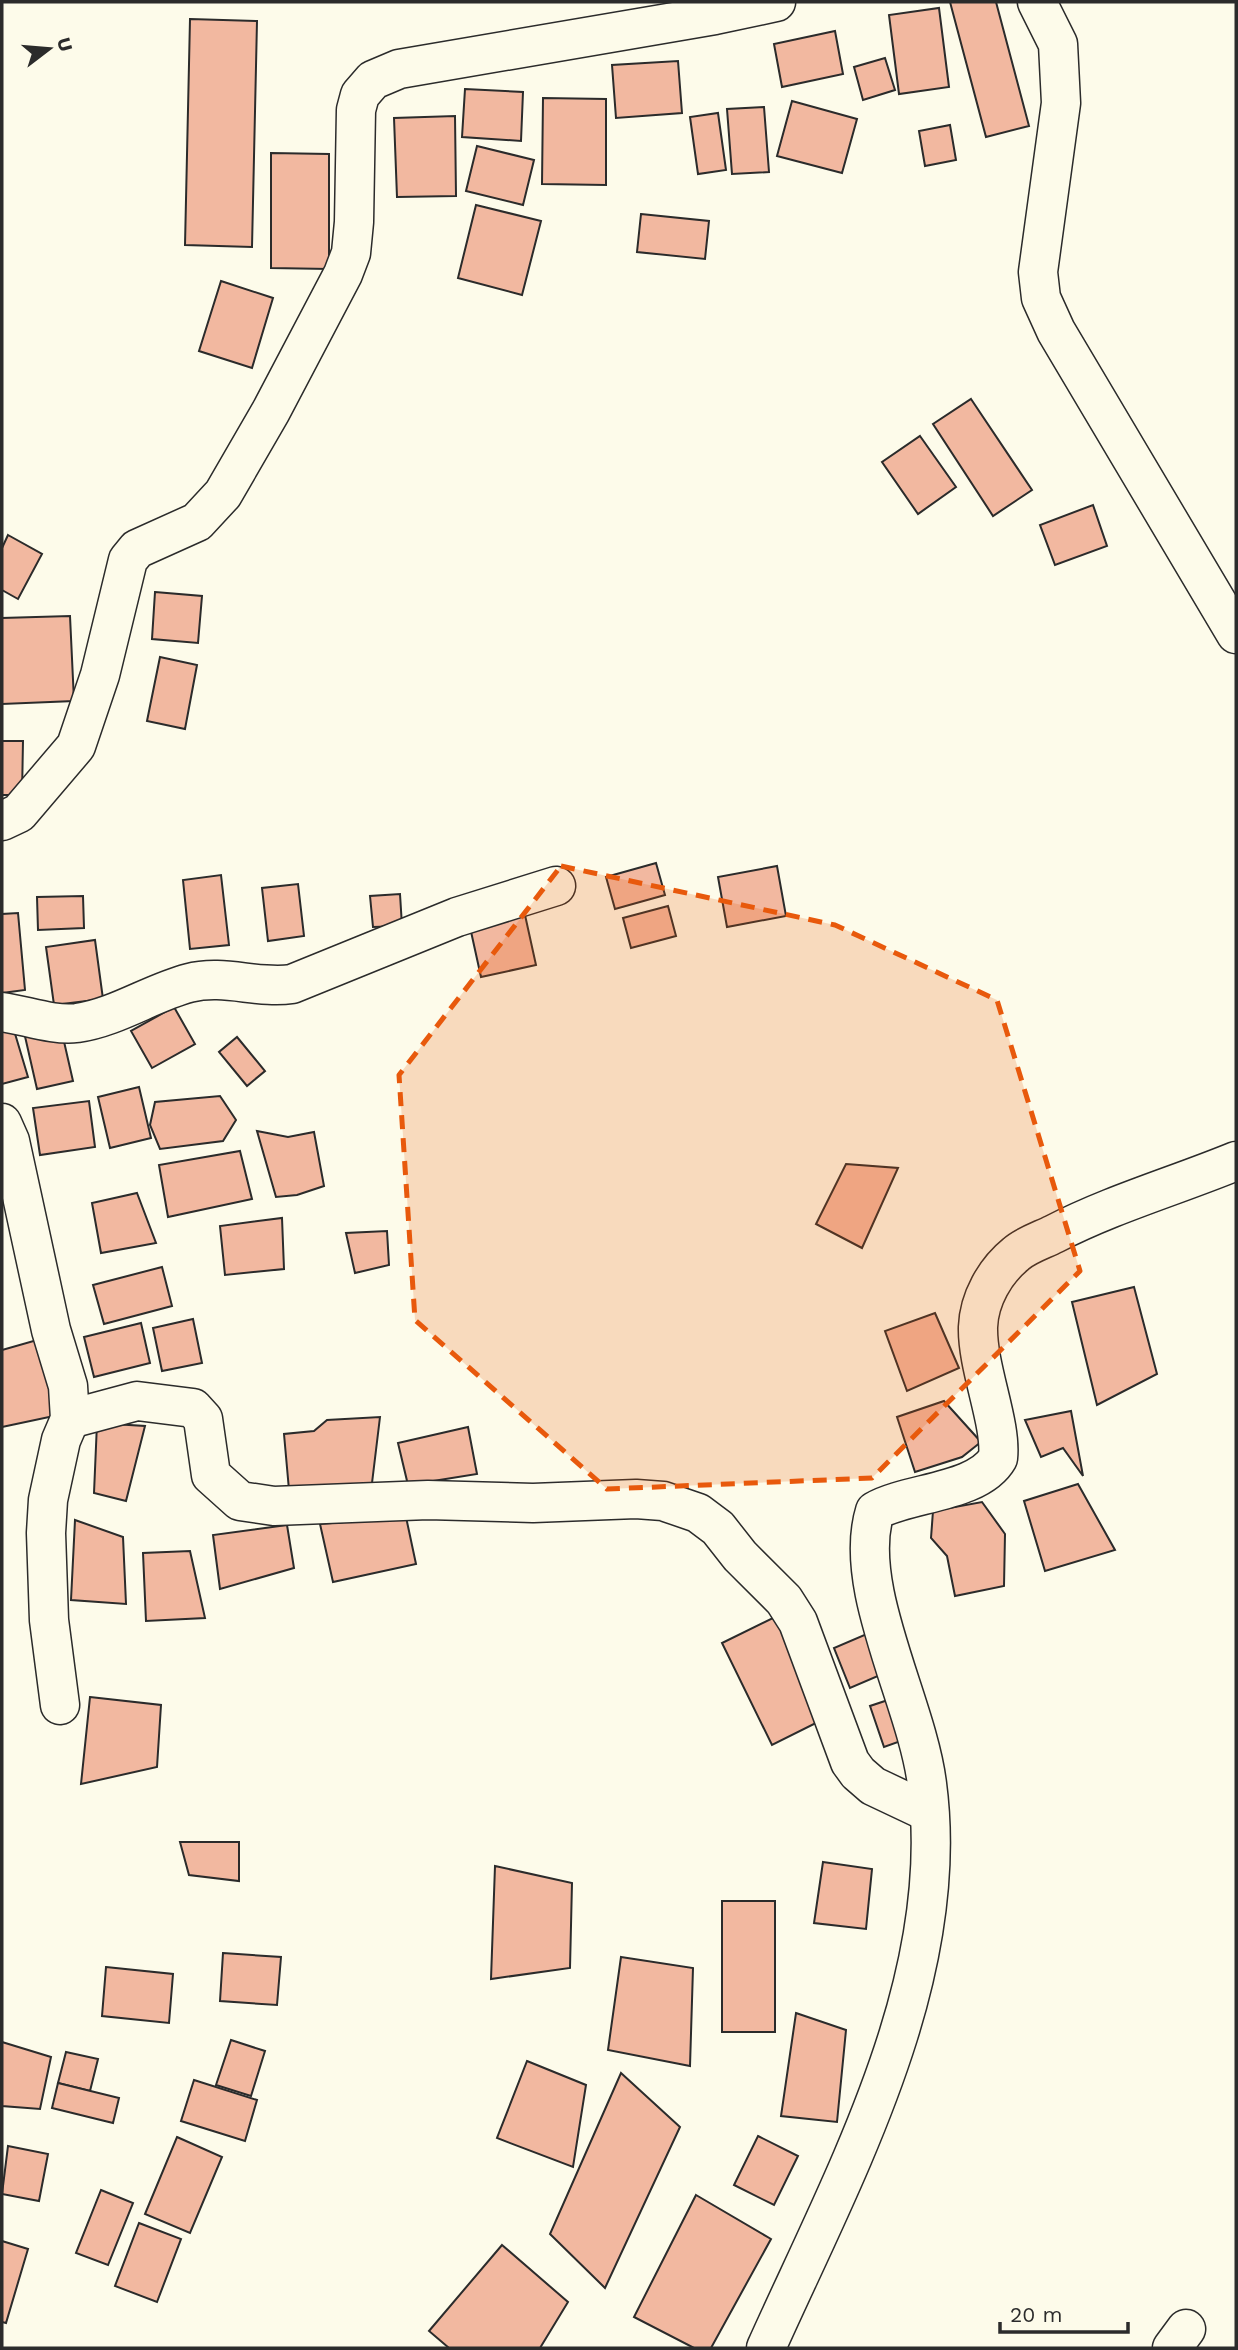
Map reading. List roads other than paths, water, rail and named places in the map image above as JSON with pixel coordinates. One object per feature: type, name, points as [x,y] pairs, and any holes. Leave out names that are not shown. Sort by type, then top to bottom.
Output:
[{"type":"street","points":[[2,821],[19,813],[76,746],[100,674],[128,561],[137,549],[197,522],[223,494],[332,297],[351,253],[357,172],[356,110],[366,86],[381,75],[399,69],[715,15],[776,2]]},
{"type":"street","points":[[1037,2],[1058,44],[1061,103],[1038,272],[1041,298],[1056,331],[1236,634]]},
{"type":"street","points":[[2,1012],[75,1023],[117,1012],[190,983],[222,979],[268,987],[292,984],[457,917],[556,887]]},
{"type":"street","points":[[2,1123],[10,1141],[51,1330],[68,1386],[70,1419],[61,1440],[48,1500],[46,1533],[50,1620],[60,1704]]},
{"type":"street","points":[[765,2348],[877,2095],[920,1957],[930,1857],[927,1785],[916,1728],[878,1605],[868,1545],[875,1511],[962,1482],[986,1470],[998,1458],[981,1367],[978,1328],[980,1308],[1001,1268],[1019,1251],[1091,1215],[1236,1161]]},
{"type":"street","points":[[70,1419],[137,1401],[193,1408],[203,1419],[211,1475],[240,1501],[274,1506],[428,1500],[533,1503],[636,1499],[663,1501],[685,1508],[718,1528],[740,1556],[784,1600],[813,1656],[842,1741],[858,1773],[873,1786],[929,1811]]}]
